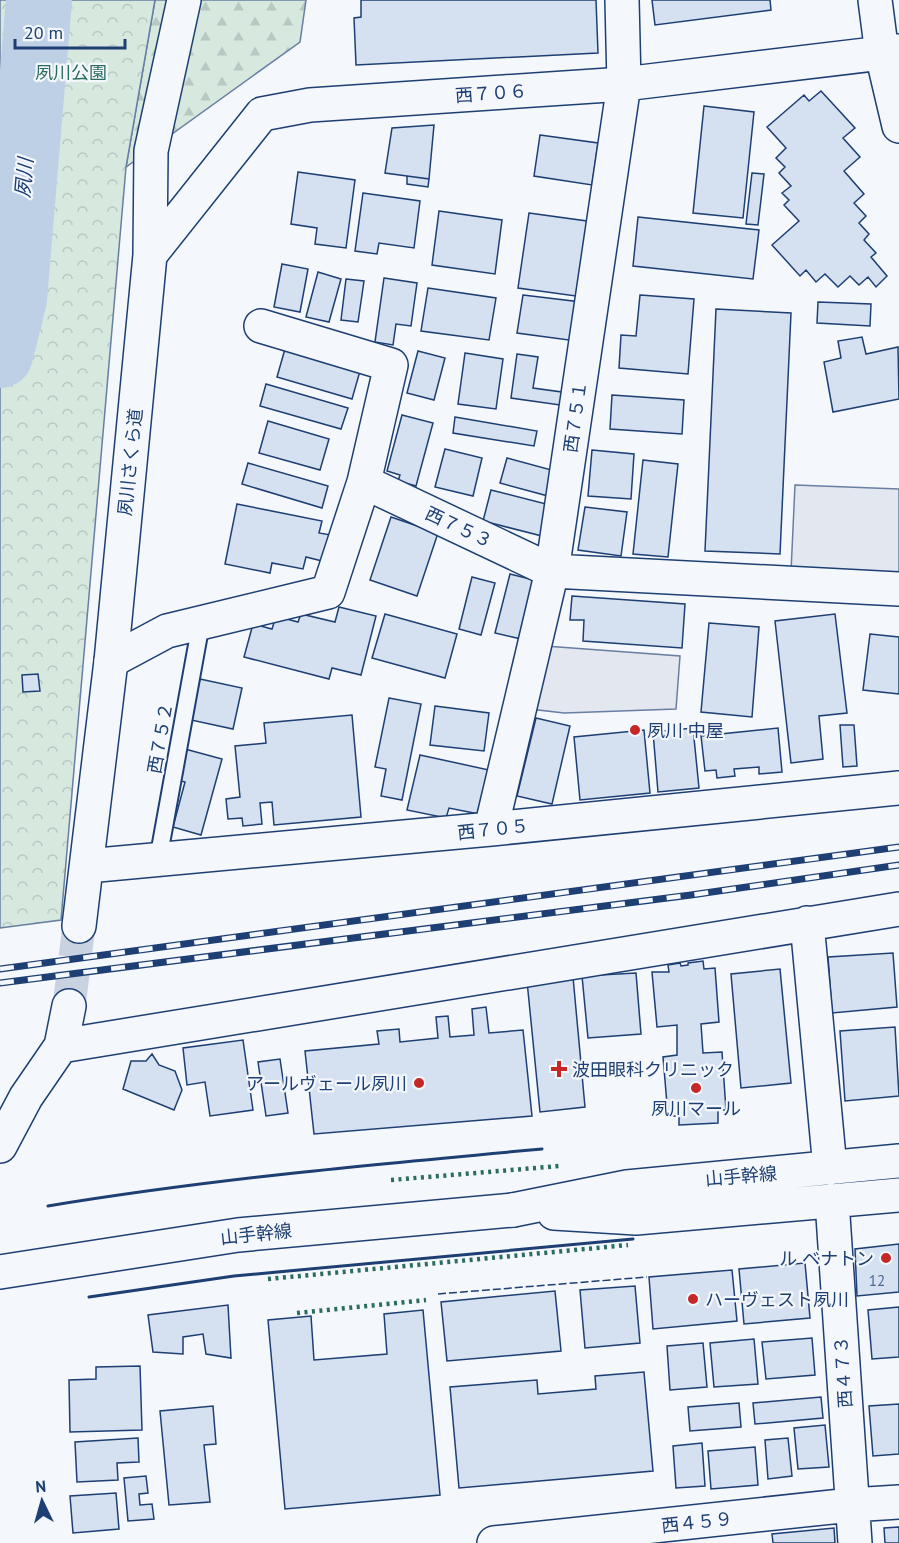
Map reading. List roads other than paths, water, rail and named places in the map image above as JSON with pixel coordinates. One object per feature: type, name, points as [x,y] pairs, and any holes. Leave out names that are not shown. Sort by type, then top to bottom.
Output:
[{"type":"street","name":"夙川さくら道","points":[[79,926],[111,661],[150,255],[151,151],[184,0]]},
{"type":"street","name":"西７５１","points":[[491,829],[552,571],[624,84],[622,0]]},
{"type":"street","points":[[875,0],[890,52],[899,126]]},
{"type":"street","name":"西７０６","points":[[150,255],[262,114],[310,105],[624,84],[890,52]]},
{"type":"street","points":[[111,661],[167,631],[328,592],[364,482],[391,365],[261,326]]},
{"type":"street","name":"西７５３","points":[[364,482],[552,571],[899,590]]},
{"type":"street","name":"西７０５","points":[[87,866],[899,788]]},
{"type":"street","points":[[61,1046],[899,909]]},
{"type":"street","points":[[807,923],[830,1168]]},
{"type":"street","points":[[0,1146],[26,1097],[61,1046],[69,1006]]},
{"type":"street","name":"山手幹線","points":[[0,1272],[238,1235],[513,1210],[627,1187],[899,1161]]},
{"type":"street","name":"山手幹線","points":[[513,1210],[636,1218],[899,1195]]},
{"type":"street","name":"西４７３","points":[[832,1201],[855,1543]]},
{"type":"street","name":"西４５９","points":[[494,1543],[899,1502]]},
{"type":"lane","name":"西７５２","points":[[158,860],[201,623]]},
{"type":"waterway","name":"夙川","points":[[0,355],[14,299],[39,0]]},
{"type":"tunnel","points":[[69,1006],[79,926]]},
{"type":"railway","points":[[0,969],[899,847]]},
{"type":"railway","points":[[0,983],[691,895],[899,865]]},
{"type":"place","name":"夙川 中屋","points":[[635,730]]},
{"type":"place","name":"波田眼科クリニック","points":[[559,1069]]},
{"type":"place","name":"アールヴェール夙川","points":[[419,1083]]},
{"type":"place","name":"夙川マール","points":[[696,1088]]},
{"type":"place","name":"ル ベナトン","points":[[886,1258]]},
{"type":"place","name":"ハーヴェスト夙川","points":[[693,1299]]},
{"type":"park label","name":"夙川公園","points":[[71,72]]}]
